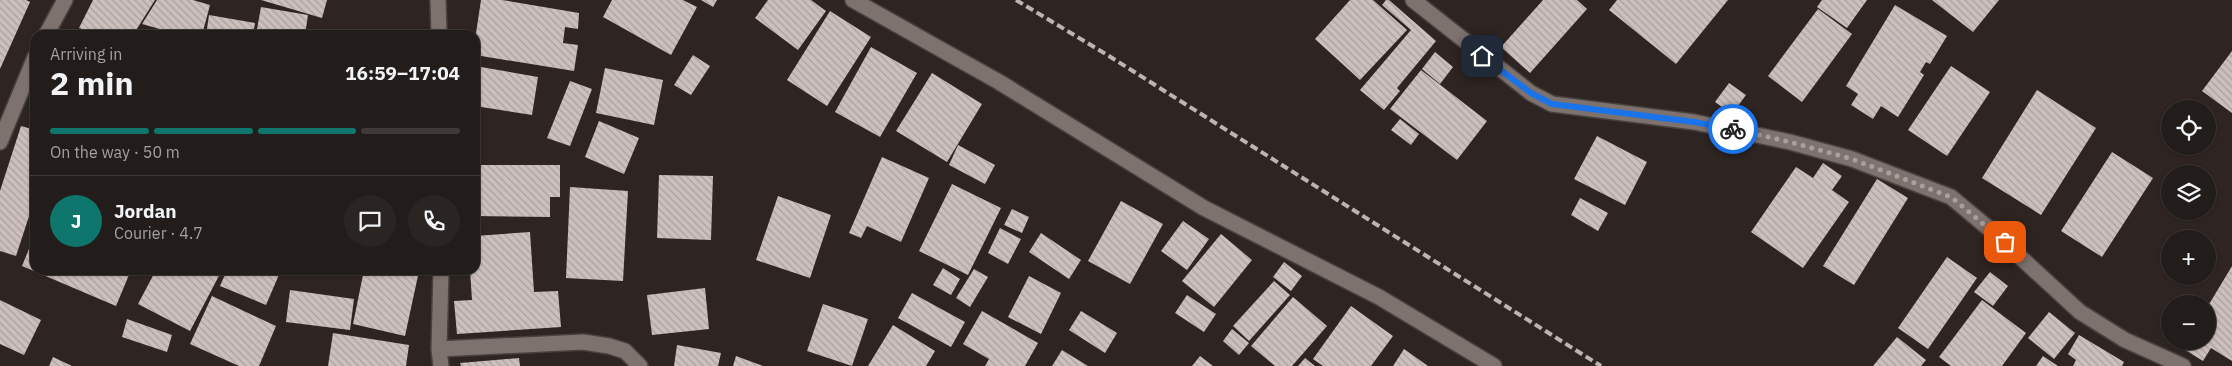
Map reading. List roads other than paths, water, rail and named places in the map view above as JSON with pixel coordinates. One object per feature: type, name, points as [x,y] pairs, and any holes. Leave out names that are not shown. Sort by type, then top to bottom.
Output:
[{"type":"street","points":[[49,30],[64,0]]},
{"type":"street","points":[[438,0],[439,30]]},
{"type":"street","points":[[853,0],[999,82],[1204,208],[1379,296],[1494,366]]},
{"type":"street","points":[[1413,0],[1531,93],[1552,104],[1694,122],[1790,142],[1852,159],[1951,197],[1993,232],[2080,312],[2125,340],[2183,366]]},
{"type":"street","points":[[0,142],[30,69]]},
{"type":"street","points":[[441,275],[439,349],[441,366]]},
{"type":"street","points":[[439,349],[583,342],[609,346],[625,351],[640,366]]},
{"type":"railway","points":[[1016,0],[1109,56],[1601,366]]}]
